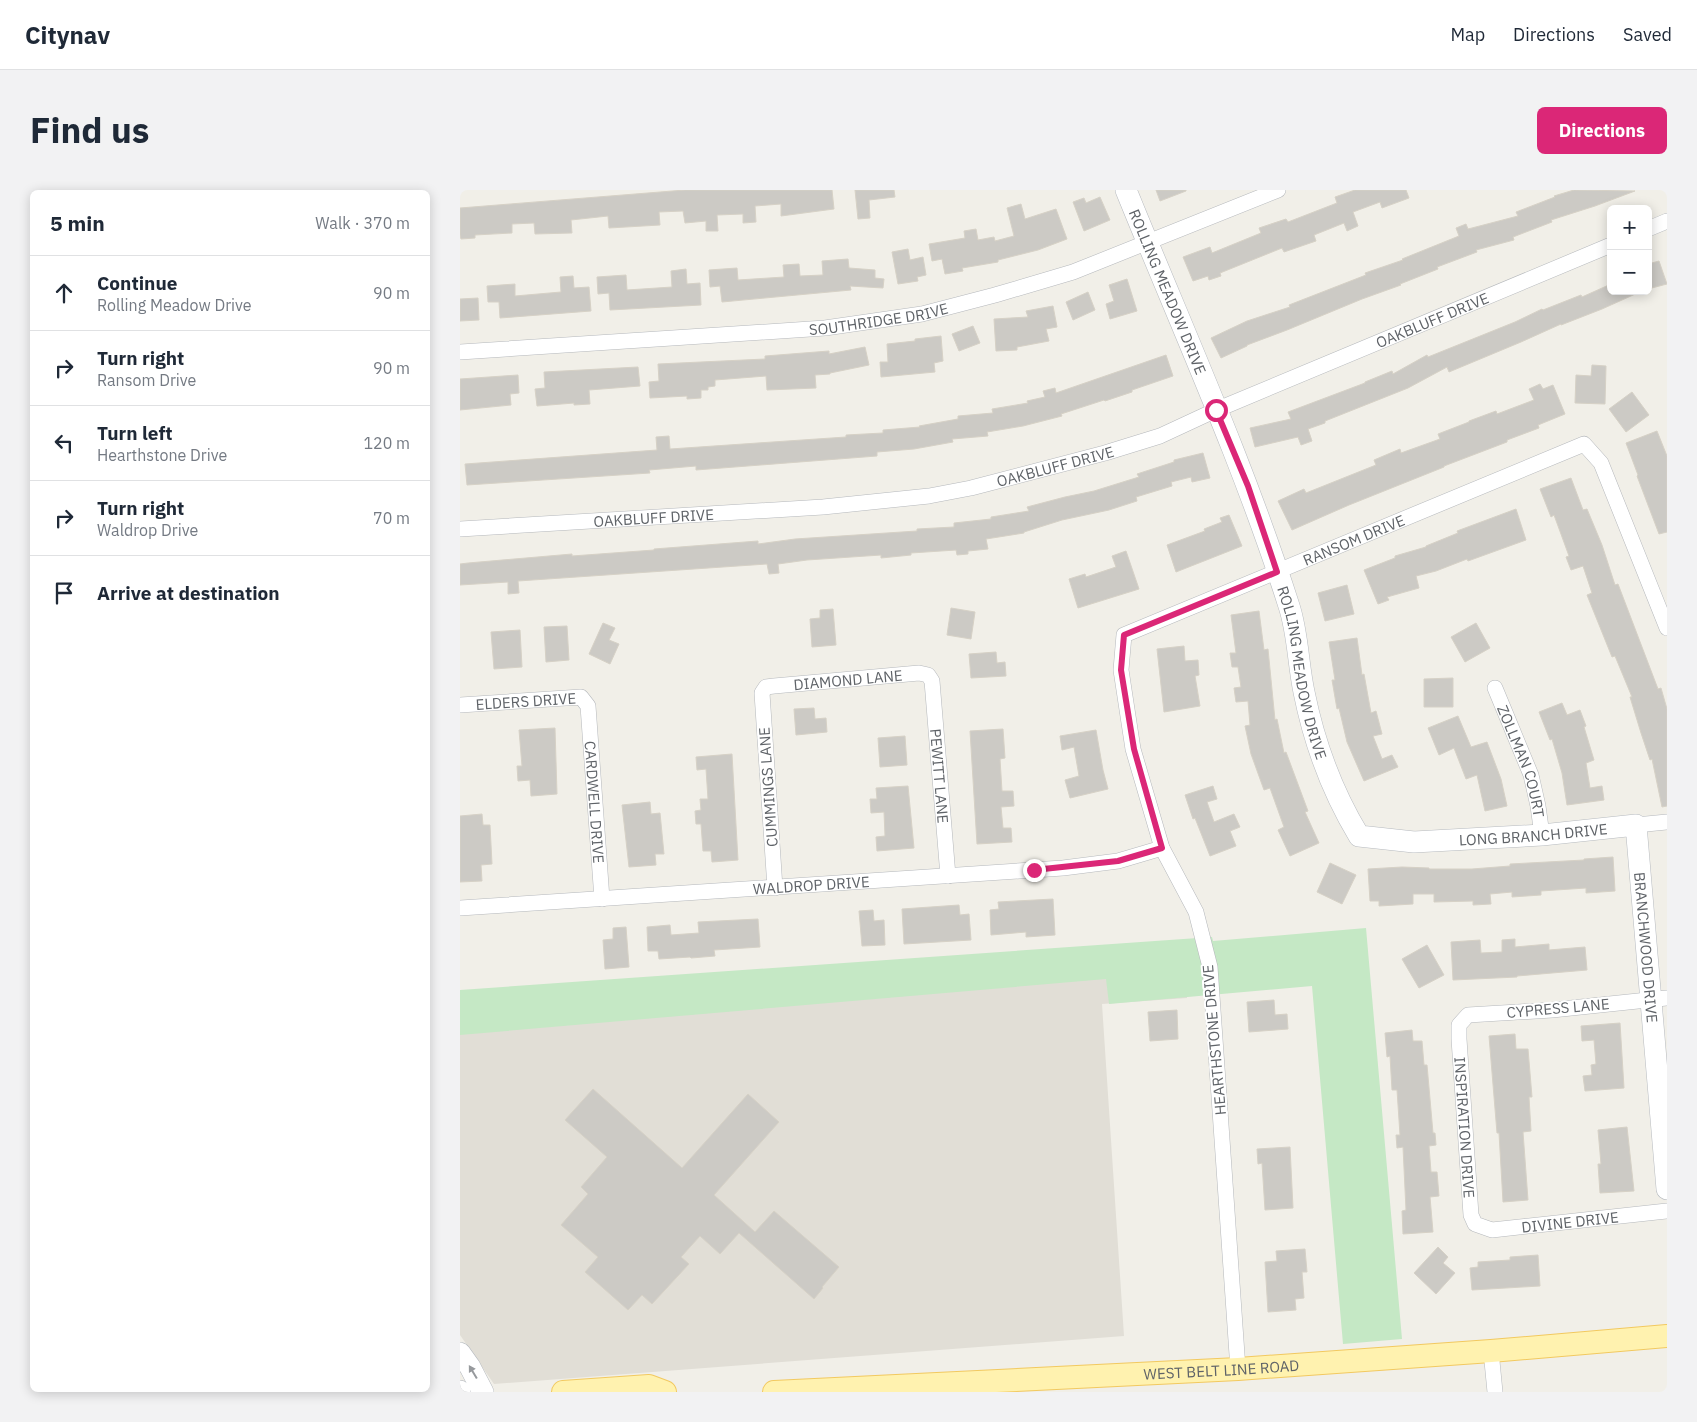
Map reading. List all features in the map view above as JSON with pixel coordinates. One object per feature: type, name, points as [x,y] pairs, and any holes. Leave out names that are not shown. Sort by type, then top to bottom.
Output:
[{"type":"main road","name":"WEST BELT LINE ROAD","points":[[774,1392],[1238,1368],[1491,1351],[1667,1336]]},
{"type":"main road","points":[[562,1392],[635,1389],[649,1386],[665,1392]]},
{"type":"street","name":"ROLLING MEADOW DRIVE","points":[[1126,190],[1248,486],[1290,609],[1304,692],[1313,730],[1342,809],[1359,836],[1399,840]]},
{"type":"street","name":"SOUTHRIDGE DRIVE","points":[[460,352],[825,328],[922,314],[994,296],[1073,272],[1278,190]]},
{"type":"street","points":[[1652,227],[1667,221]]},
{"type":"street","name":"OAKBLUFF DRIVE","points":[[460,529],[823,506],[929,496],[971,488],[1105,453],[1160,436],[1216,410],[1607,247]]},
{"type":"street","name":"RANSOM DRIVE","points":[[1124,635],[1584,444],[1601,463],[1667,628]]},
{"type":"street","name":"HEARTHSTONE DRIVE","points":[[1124,635],[1121,670],[1134,749],[1162,848],[1196,912],[1210,967],[1238,1368]]},
{"type":"street","name":"DIAMOND LANE","points":[[766,687],[919,673],[928,675]]},
{"type":"street","name":"PEWITT LANE","points":[[928,675],[932,681],[948,876]]},
{"type":"street","name":"CUMMINGS LANE","points":[[766,687],[762,693],[775,888]]},
{"type":"street","name":"ZOLLMAN COURT","points":[[1495,688],[1531,775],[1542,835]]},
{"type":"street","name":"ELDERS DRIVE","points":[[460,705],[581,698],[588,706]]},
{"type":"street","name":"CARDWELL DRIVE","points":[[588,706],[602,899]]},
{"type":"street","name":"LONG BRANCH DRIVE","points":[[1399,840],[1414,842],[1542,835],[1667,822]]},
{"type":"street","name":"BRANCHWOOD DRIVE","points":[[1636,825],[1659,998],[1667,1189]]},
{"type":"street","name":"WALDROP DRIVE","points":[[460,908],[1072,867],[1118,861],[1162,848]]},
{"type":"street","name":"CYPRESS LANE","points":[[1460,1031],[1459,1025],[1468,1015],[1552,1010],[1659,998]]},
{"type":"street","name":"INSPIRATION DRIVE","points":[[1460,1031],[1471,1215],[1475,1224]]},
{"type":"street","name":"DIVINE DRIVE","points":[[1475,1224],[1492,1230],[1667,1211]]},
{"type":"street","points":[[1491,1351],[1495,1392]]},
{"type":"street","points":[[460,1353],[470,1366],[483,1392]]},
{"type":"shaded area","points":[[1187,961],[1187,998],[1102,1004],[1124,1336],[494,1384],[460,1335],[460,1012]]},
{"type":"green space","points":[[1366,928],[1402,1339],[1343,1344],[1312,986],[1109,1004],[1106,979],[460,1035],[460,990],[1212,937],[1213,941]]},
{"type":"building","points":[[685,190],[832,190],[834,209],[781,216],[781,204],[755,206],[756,222],[743,223],[743,214],[717,215],[718,231],[706,231],[706,221],[685,223],[683,211],[659,212],[660,225],[609,228],[608,216],[571,220],[572,233],[535,234],[534,223],[512,224],[512,233],[475,235],[475,238],[461,239],[460,235],[460,208]]},
{"type":"building","points":[[855,190],[894,190],[895,197],[869,200],[870,218],[858,219]]},
{"type":"building","points":[[1156,190],[1186,190],[1186,191],[1160,201]]},
{"type":"building","points":[[1355,190],[1406,190],[1409,198],[1382,208],[1380,202],[1353,212],[1358,226],[1347,231],[1344,223],[1314,235],[1316,241],[1284,252],[1282,248],[1220,273],[1221,276],[1209,280],[1208,276],[1193,281],[1183,257],[1210,247],[1212,253],[1261,233],[1259,228],[1286,219],[1288,222],[1337,203],[1335,197]]},
{"type":"building","points":[[1574,190],[1635,191],[1551,220],[1552,222],[1513,237],[1514,240],[1476,250],[1477,252],[1437,267],[1438,269],[1401,285],[1247,345],[1221,358],[1211,338],[1247,321],[1290,307],[1289,305],[1366,275],[1365,273],[1403,260],[1459,236],[1456,228],[1466,224],[1468,229],[1518,216],[1516,212]]},
{"type":"building","points":[[1100,197],[1110,220],[1084,231],[1073,202],[1084,198],[1086,203]]},
{"type":"building","points":[[1021,204],[1025,219],[1056,209],[1067,239],[1038,250],[998,260],[998,262],[962,268],[963,271],[945,274],[942,259],[932,261],[929,244],[965,238],[964,231],[976,229],[978,240],[994,237],[995,241],[1014,236],[1007,208]]},
{"type":"building","points":[[908,249],[910,260],[923,257],[926,275],[917,277],[918,281],[898,284],[892,252]]},
{"type":"building","points":[[848,259],[849,268],[875,270],[875,278],[884,279],[883,288],[850,286],[851,290],[722,302],[720,286],[710,287],[709,270],[737,268],[738,280],[784,277],[783,265],[799,264],[800,276],[823,275],[822,261]]},
{"type":"building","points":[[1659,261],[1667,284],[1652,288],[1652,263]]},
{"type":"building","points":[[686,269],[687,284],[700,283],[701,305],[610,310],[609,293],[598,294],[597,277],[626,275],[627,290],[672,287],[671,271]]},
{"type":"building","points":[[573,276],[574,288],[589,287],[591,311],[500,318],[499,302],[488,302],[487,286],[515,284],[515,296],[561,292],[560,277]]},
{"type":"building","points":[[1127,279],[1137,311],[1110,319],[1106,304],[1114,301],[1109,285]]},
{"type":"building","points":[[1607,286],[1607,295],[1633,295],[1449,372],[1447,367],[1408,388],[1325,421],[1325,423],[1308,429],[1312,441],[1301,445],[1298,437],[1255,447],[1250,428],[1291,419],[1288,412],[1392,371],[1393,374],[1427,355],[1428,357],[1515,322],[1542,309],[1581,295],[1582,297]]},
{"type":"building","points":[[1088,292],[1095,310],[1073,320],[1066,302]]},
{"type":"building","points":[[478,298],[479,320],[460,321],[460,299]]},
{"type":"building","points":[[1053,306],[1057,327],[1046,329],[1049,341],[1017,347],[1017,350],[996,351],[994,319],[1028,317],[1026,311]]},
{"type":"building","points":[[973,326],[980,343],[959,351],[952,334]]},
{"type":"building","points":[[941,336],[943,361],[934,363],[935,372],[881,377],[880,362],[888,362],[887,344]]},
{"type":"building","points":[[865,347],[869,365],[830,374],[815,375],[816,388],[767,390],[766,376],[715,380],[715,386],[708,387],[708,390],[701,390],[701,398],[687,399],[687,396],[650,398],[649,382],[659,381],[658,364],[765,359],[765,356],[829,351],[829,354]]},
{"type":"building","points":[[1166,355],[1173,376],[1132,390],[1132,392],[1061,414],[1062,416],[1023,426],[987,432],[988,436],[952,439],[953,442],[914,449],[877,452],[877,456],[696,470],[696,466],[649,470],[650,473],[467,485],[465,464],[657,450],[656,437],[669,436],[670,449],[846,437],[846,435],[883,433],[883,430],[920,427],[958,419],[958,416],[993,413],[992,409],[1028,403],[1027,401],[1045,397],[1043,391],[1055,388],[1056,393]]},
{"type":"building","points":[[1592,365],[1606,366],[1605,404],[1575,403],[1576,375],[1591,376]]},
{"type":"building","points":[[638,367],[640,386],[589,390],[590,404],[574,405],[574,403],[537,406],[535,389],[545,388],[544,372]]},
{"type":"building","points":[[518,375],[519,393],[510,394],[511,405],[460,410],[460,379]]},
{"type":"building","points":[[1540,384],[1543,389],[1553,385],[1565,414],[1538,425],[1539,428],[1507,440],[1507,442],[1444,466],[1292,530],[1278,501],[1304,489],[1306,493],[1376,465],[1374,460],[1400,449],[1401,453],[1440,439],[1438,434],[1469,421],[1496,411],[1497,414],[1534,400],[1529,389]]},
{"type":"building","points":[[1632,392],[1649,415],[1626,432],[1609,409]]},
{"type":"building","points":[[1657,431],[1667,456],[1667,532],[1659,534],[1626,443]]},
{"type":"building","points":[[1203,453],[1210,478],[1192,482],[1191,477],[1171,482],[1172,486],[1136,497],[1137,501],[1109,510],[1062,520],[1024,533],[986,539],[988,549],[968,551],[968,554],[957,555],[956,550],[911,553],[911,555],[881,558],[881,555],[807,560],[778,564],[779,573],[769,574],[767,564],[518,581],[519,593],[508,594],[508,582],[460,585],[460,564],[468,563],[758,541],[758,544],[795,539],[954,527],[954,523],[991,519],[991,517],[1029,511],[1027,507],[1094,491],[1139,477],[1137,474],[1174,462],[1174,460]]},
{"type":"building","points":[[1571,478],[1583,510],[1587,509],[1602,545],[1615,585],[1618,584],[1658,689],[1661,688],[1667,709],[1667,806],[1662,807],[1652,759],[1650,760],[1641,733],[1630,697],[1632,697],[1615,656],[1612,657],[1587,595],[1592,593],[1583,566],[1571,570],[1566,557],[1569,556],[1554,515],[1551,517],[1540,489]]},
{"type":"building","points":[[1516,509],[1526,540],[1468,561],[1467,559],[1436,571],[1416,576],[1419,588],[1387,597],[1389,600],[1378,604],[1364,570],[1395,558],[1395,556],[1426,547],[1458,533],[1457,531]]},
{"type":"building","points":[[1229,515],[1242,546],[1176,572],[1167,545],[1205,531],[1204,529],[1222,522],[1220,518]]},
{"type":"building","points":[[1126,551],[1139,589],[1078,608],[1069,579],[1085,574],[1086,577],[1116,567],[1112,556]]},
{"type":"building","points":[[1347,585],[1354,614],[1325,621],[1318,593]]},
{"type":"building","points":[[951,608],[975,612],[971,639],[947,635]]},
{"type":"building","points":[[833,609],[836,645],[812,647],[810,619],[820,618],[820,610]]},
{"type":"building","points":[[1259,611],[1264,650],[1268,649],[1275,720],[1277,719],[1284,753],[1286,752],[1308,811],[1305,812],[1319,843],[1290,856],[1278,830],[1284,827],[1270,788],[1264,790],[1251,754],[1245,726],[1250,725],[1248,701],[1236,702],[1234,688],[1241,687],[1238,667],[1232,667],[1230,653],[1236,653],[1231,615]]},
{"type":"building","points":[[603,623],[615,628],[609,640],[619,644],[610,664],[589,654]]},
{"type":"building","points":[[1476,623],[1490,648],[1465,662],[1451,637]]},
{"type":"building","points":[[567,626],[569,660],[546,662],[544,627]]},
{"type":"building","points":[[520,630],[522,667],[494,669],[491,632]]},
{"type":"building","points":[[1357,638],[1362,675],[1364,674],[1371,713],[1376,711],[1382,734],[1373,736],[1382,759],[1392,755],[1398,767],[1364,781],[1347,742],[1339,708],[1337,709],[1332,680],[1335,680],[1329,642]]},
{"type":"building","points":[[1184,646],[1185,661],[1198,660],[1199,675],[1195,676],[1200,706],[1164,712],[1157,649]]},
{"type":"building","points":[[996,652],[997,663],[1005,662],[1006,676],[971,678],[969,654]]},
{"type":"building","points":[[1453,678],[1453,707],[1424,707],[1424,679]]},
{"type":"building","points":[[1562,703],[1567,715],[1580,710],[1594,760],[1586,763],[1590,788],[1602,786],[1604,800],[1567,805],[1562,773],[1552,739],[1550,740],[1539,712]]},
{"type":"building","points":[[814,708],[815,719],[826,718],[827,732],[796,735],[794,709]]},
{"type":"building","points":[[1458,716],[1471,747],[1487,742],[1501,779],[1507,806],[1485,811],[1477,775],[1466,779],[1454,748],[1439,755],[1428,728]]},
{"type":"building","points":[[555,728],[557,794],[531,796],[530,780],[518,781],[517,766],[522,766],[519,730]]},
{"type":"building","points":[[1003,729],[1005,758],[1000,759],[1002,791],[1013,791],[1014,806],[1001,807],[1003,828],[1011,828],[1012,842],[977,844],[970,731]]},
{"type":"building","points":[[1096,730],[1108,789],[1070,798],[1065,780],[1079,776],[1074,747],[1062,750],[1060,736]]},
{"type":"building","points":[[905,736],[907,765],[880,767],[878,738]]},
{"type":"building","points":[[732,754],[738,860],[712,862],[711,851],[703,851],[701,824],[696,824],[695,811],[701,810],[700,799],[708,799],[706,769],[697,770],[696,757]]},
{"type":"building","points":[[908,786],[914,848],[877,851],[876,837],[885,836],[884,812],[871,813],[870,799],[877,799],[876,788]]},
{"type":"building","points":[[1213,786],[1217,799],[1207,802],[1214,822],[1234,814],[1240,827],[1230,831],[1236,846],[1210,856],[1195,818],[1193,819],[1185,795]]},
{"type":"building","points":[[650,802],[651,814],[660,813],[664,854],[655,854],[656,865],[629,867],[622,805]]},
{"type":"building","points":[[482,814],[483,825],[490,825],[492,864],[481,865],[482,881],[460,882],[460,816]]},
{"type":"building","points":[[1613,857],[1615,891],[1586,893],[1586,888],[1541,891],[1541,895],[1512,897],[1512,892],[1490,894],[1491,904],[1473,905],[1473,901],[1434,902],[1434,894],[1413,894],[1413,904],[1379,906],[1379,901],[1370,901],[1368,869],[1402,867],[1472,869],[1510,866],[1510,864]]},
{"type":"building","points":[[1330,863],[1356,875],[1342,904],[1317,892]]},
{"type":"building","points":[[1053,899],[1055,935],[1026,937],[1026,932],[991,935],[990,910],[999,909],[998,902]]},
{"type":"building","points":[[959,905],[960,915],[969,914],[971,940],[904,944],[902,909]]},
{"type":"building","points":[[873,910],[874,921],[884,920],[885,945],[862,946],[859,911]]},
{"type":"building","points":[[758,919],[760,947],[714,950],[715,956],[691,958],[659,959],[658,951],[648,951],[647,927],[670,925],[671,935],[699,933],[698,922]]},
{"type":"building","points":[[626,927],[629,967],[605,969],[603,940],[613,939],[613,928]]},
{"type":"building","points":[[1515,939],[1515,947],[1549,944],[1549,950],[1585,947],[1587,970],[1517,977],[1453,980],[1451,942],[1480,940],[1481,953],[1502,952],[1502,940]]},
{"type":"building","points":[[1427,945],[1444,975],[1419,988],[1402,959]]},
{"type":"building","points":[[1274,1000],[1275,1015],[1287,1014],[1288,1029],[1249,1032],[1247,1002]]},
{"type":"building","points":[[1177,1010],[1178,1039],[1150,1041],[1148,1012]]},
{"type":"building","points":[[1620,1023],[1624,1088],[1585,1091],[1583,1076],[1592,1075],[1591,1065],[1596,1064],[1594,1040],[1582,1041],[1581,1026]]},
{"type":"building","points":[[1412,1030],[1413,1041],[1422,1041],[1424,1065],[1427,1065],[1433,1133],[1435,1133],[1436,1145],[1429,1146],[1431,1172],[1437,1172],[1439,1196],[1430,1197],[1433,1232],[1403,1234],[1402,1211],[1406,1210],[1403,1147],[1397,1148],[1396,1135],[1400,1135],[1397,1090],[1392,1090],[1390,1056],[1387,1057],[1385,1033]]},
{"type":"building","points":[[1515,1034],[1516,1049],[1528,1049],[1532,1097],[1529,1097],[1531,1131],[1523,1132],[1528,1200],[1503,1202],[1499,1133],[1497,1133],[1489,1036]]},
{"type":"building","points":[[593,1089],[682,1168],[748,1094],[779,1122],[714,1195],[755,1232],[774,1211],[839,1267],[814,1299],[739,1233],[720,1254],[700,1236],[681,1257],[689,1264],[652,1304],[642,1295],[628,1310],[585,1272],[598,1257],[561,1225],[588,1194],[581,1187],[607,1157],[565,1120]]},
{"type":"building","points":[[1627,1127],[1634,1191],[1600,1193],[1598,1164],[1601,1164],[1598,1130]]},
{"type":"building","points":[[1290,1147],[1293,1208],[1265,1210],[1262,1163],[1258,1164],[1257,1149]]},
{"type":"building","points":[[1438,1247],[1448,1257],[1443,1263],[1455,1273],[1436,1294],[1414,1273]]},
{"type":"building","points":[[1305,1249],[1307,1272],[1302,1272],[1304,1298],[1295,1299],[1296,1310],[1268,1312],[1265,1262],[1277,1261],[1276,1251]]},
{"type":"building","points":[[1538,1255],[1540,1286],[1472,1290],[1470,1268],[1478,1267],[1478,1262],[1510,1260],[1510,1257]]},
{"type":"route","points":[[1034,870],[1118,861],[1162,848],[1134,749],[1121,670],[1124,635],[1277,572],[1248,486],[1216,410]]}]
